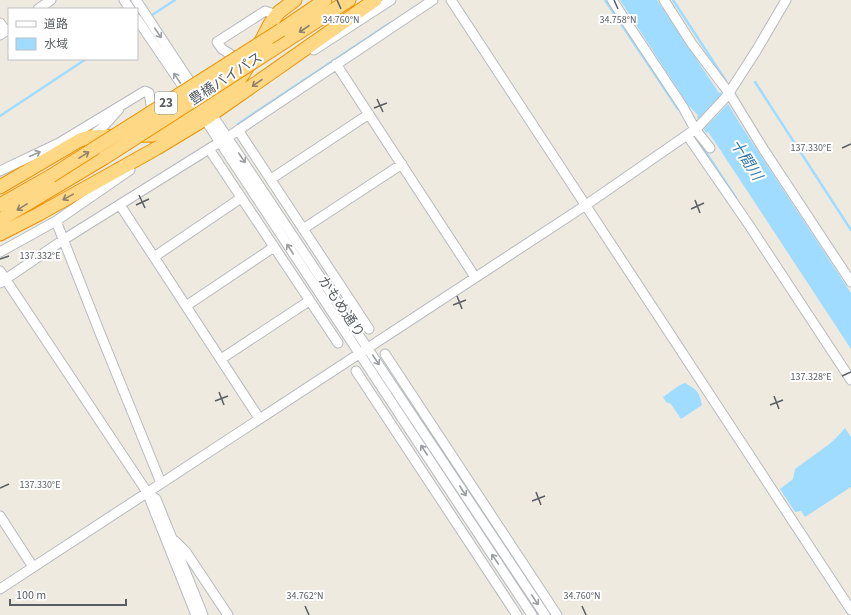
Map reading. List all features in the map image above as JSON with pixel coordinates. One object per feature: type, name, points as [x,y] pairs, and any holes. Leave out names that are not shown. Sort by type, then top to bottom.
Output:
[{"type":"highway","points":[[248,66],[270,24],[283,8],[295,0]]},
{"type":"highway","name":"豊橋バイパス","points":[[0,205],[51,176],[281,30],[325,0]]},
{"type":"highway","name":"豊橋バイパス","points":[[0,220],[104,158],[349,0]]},
{"type":"highway","name":"23","points":[[0,234],[39,214],[151,151],[206,112],[289,60],[375,0]]},
{"type":"highway","name":"23","points":[[0,187],[68,146],[90,137],[160,134],[206,112],[236,85],[248,66]]},
{"type":"street","name":"かもめ通り","points":[[136,0],[301,266],[532,615]]},
{"type":"street","points":[[289,60],[300,58],[308,54],[391,0]]},
{"type":"street","points":[[196,615],[146,492],[2,277],[224,140],[432,0]]},
{"type":"street","points":[[451,0],[851,610]]},
{"type":"street","points":[[612,0],[683,107],[693,130],[749,225],[851,380]]},
{"type":"street","points":[[664,0],[692,44],[728,94],[851,282]]},
{"type":"street","points":[[0,589],[367,347],[586,205],[693,130],[728,94],[756,51],[786,0]]},
{"type":"street","points":[[248,66],[222,49],[217,42],[265,11],[283,8]]},
{"type":"street","name":"かもめ通り","points":[[138,20],[206,112]]},
{"type":"street","points":[[0,23],[5,32]]},
{"type":"street","points":[[336,64],[475,277]]},
{"type":"street","points":[[0,171],[59,143],[144,91],[148,91],[149,93],[156,129],[160,134]]},
{"type":"street","points":[[90,137],[102,128],[124,103]]},
{"type":"street","points":[[270,179],[369,114]]},
{"type":"street","points":[[238,130],[369,329]]},
{"type":"street","points":[[693,130],[710,148]]},
{"type":"street","name":"かもめ通り","points":[[224,140],[310,261],[545,615]]},
{"type":"street","points":[[209,149],[338,343]]},
{"type":"street","points":[[0,252],[56,221],[147,159],[151,151]]},
{"type":"street","points":[[303,229],[402,164]]},
{"type":"street","points":[[154,257],[241,198]]},
{"type":"street","points":[[120,205],[259,418]]},
{"type":"street","points":[[56,221],[161,483]]},
{"type":"street","points":[[186,306],[274,247]]},
{"type":"street","points":[[310,261],[320,254]]},
{"type":"street","points":[[291,272],[301,266]]},
{"type":"street","points":[[221,359],[310,301]]},
{"type":"street","points":[[385,354],[557,615]]},
{"type":"street","points":[[356,371],[517,615]]},
{"type":"street","points":[[146,492],[156,499],[203,615]]},
{"type":"street","points":[[0,516],[33,567]]},
{"type":"street","points":[[172,538],[186,552],[228,615]]},
{"type":"street","points":[[496,584],[524,565]]},
{"type":"water","name":"十間川","points":[[620,0],[657,0],[719,93],[721,92],[851,293],[851,349],[715,142],[708,132],[706,133],[697,117],[698,115],[688,105]]},
{"type":"water","points":[[685,383],[697,391],[702,405],[681,419],[671,404],[666,402],[663,397]]},
{"type":"water","points":[[845,428],[851,437],[851,487],[805,517],[801,511],[795,512],[780,489],[793,479],[795,469],[828,445]]},
{"type":"pier","points":[[724,92],[730,102],[702,131],[697,121]]},
{"type":"waterway","points":[[149,17],[175,0]]},
{"type":"waterway","points":[[605,0],[678,109]]},
{"type":"waterway","points":[[673,0],[726,81]]},
{"type":"waterway","points":[[238,124],[390,23]]},
{"type":"waterway","points":[[0,116],[84,60]]},
{"type":"waterway","points":[[755,82],[851,230]]},
{"type":"waterway","points":[[699,142],[736,198]]}]
